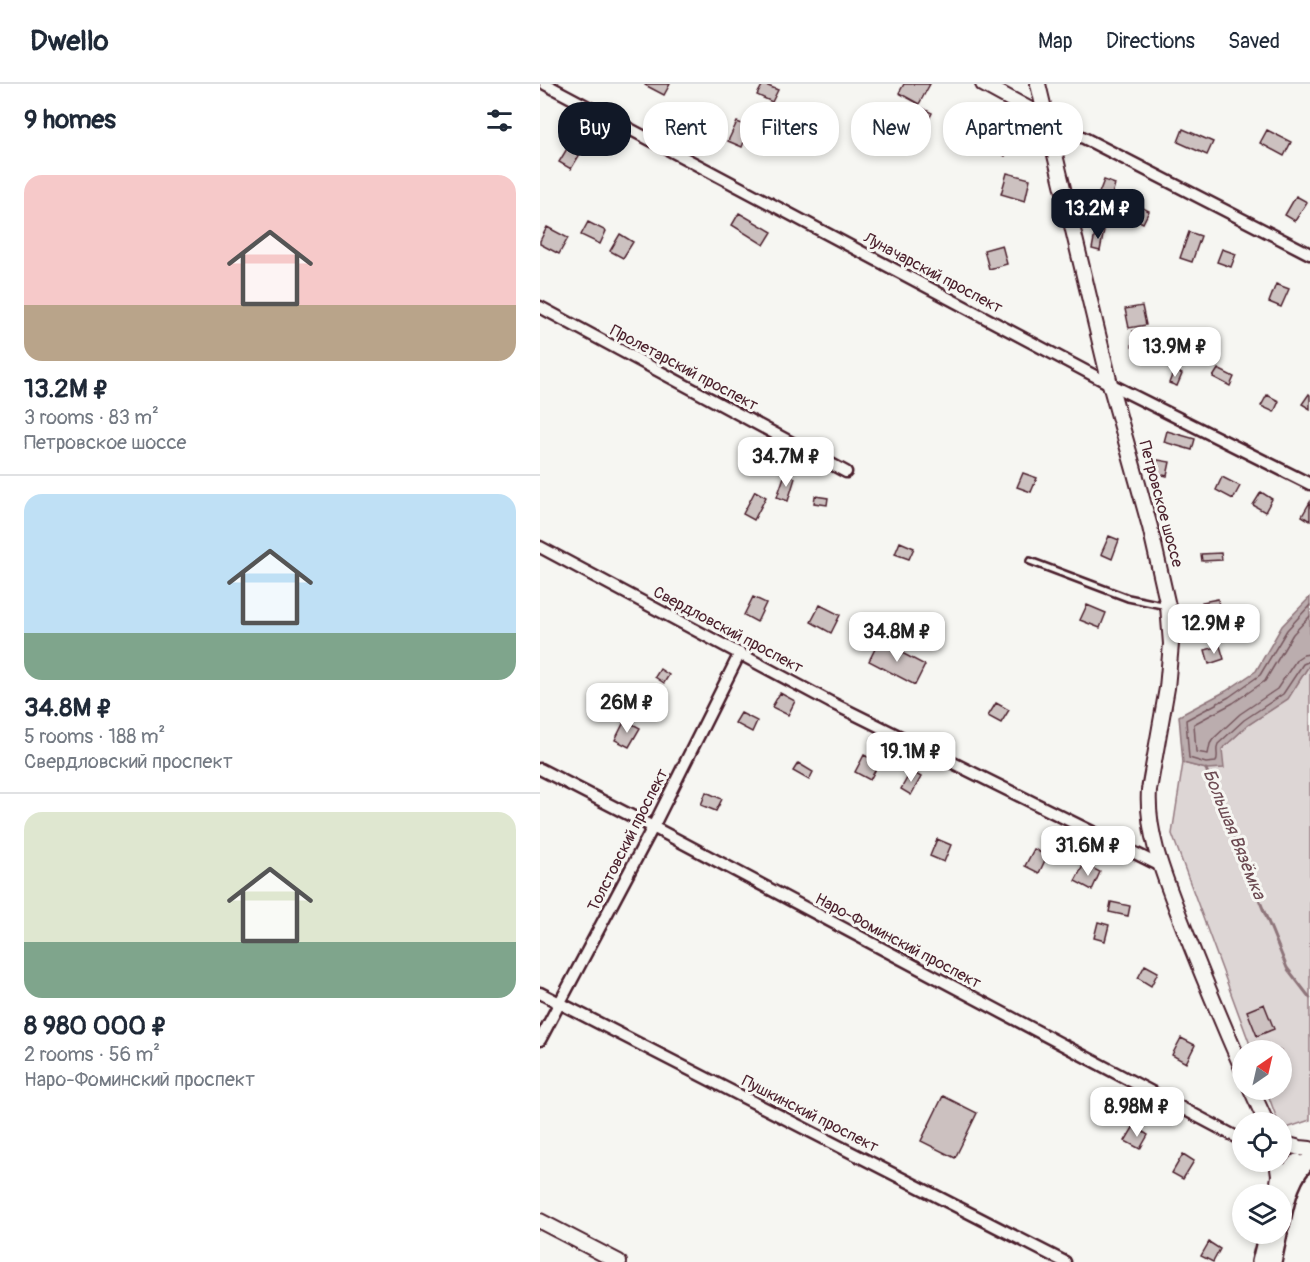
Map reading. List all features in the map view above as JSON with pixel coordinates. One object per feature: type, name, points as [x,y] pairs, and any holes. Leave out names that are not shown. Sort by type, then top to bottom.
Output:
[{"type":"main road","points":[[1281,1184],[1310,1152]]},
{"type":"main road","points":[[1292,1186],[1302,1163]]},
{"type":"main road","points":[[1260,1262],[1264,1244]]},
{"type":"main road","points":[[1273,1262],[1277,1244]]},
{"type":"street","name":"Луначарский проспект","points":[[545,84],[1110,384],[1310,483]]},
{"type":"street","points":[[982,84],[1015,102]]},
{"type":"street","name":"Петровское шоссе","points":[[1038,84],[1043,102]]},
{"type":"street","points":[[1083,137],[1310,254]]},
{"type":"street","name":"Петровское шоссе","points":[[1056,156],[1110,384],[1168,606],[1170,644],[1167,688],[1148,803],[1153,841],[1202,976],[1232,1045]]},
{"type":"street","name":"Пролетарский проспект","points":[[540,307],[846,472]]},
{"type":"street","name":"Свердловский проспект","points":[[540,547],[830,702],[1161,866]]},
{"type":"street","name":"Толстовский проспект","points":[[540,1040],[653,827],[740,653]]},
{"type":"street","name":"Наро-Фоминский проспект","points":[[540,769],[1232,1135]]},
{"type":"street","name":"Пушкинский проспект","points":[[540,993],[1065,1262]]},
{"type":"street","points":[[1292,1146],[1310,1152]]},
{"type":"street","points":[[540,1221],[619,1262]]},
{"type":"lane","points":[[1029,561],[1128,598],[1168,606]]},
{"type":"shaded area","points":[[1310,664],[1310,1120],[1292,1126],[1292,1112],[1274,1112],[1270,1100],[1292,1100],[1292,1040],[1248,1040],[1172,834],[1183,763],[1206,769],[1222,749],[1248,725],[1288,698]]},
{"type":"water","points":[[1310,597],[1310,664],[1288,699],[1248,725],[1222,749],[1224,768],[1206,769],[1183,763],[1179,716],[1226,691],[1256,671],[1282,626]]},
{"type":"building","points":[[645,84],[670,84],[664,95]]},
{"type":"building","points":[[763,84],[778,90],[772,102],[757,95]]},
{"type":"building","points":[[904,84],[930,84],[920,102],[915,102],[899,93]]},
{"type":"building","points":[[737,122],[740,123],[740,146],[728,141]]},
{"type":"building","points":[[1183,129],[1213,142],[1207,155],[1178,142]]},
{"type":"building","points":[[1267,130],[1291,142],[1284,156],[1260,143]]},
{"type":"building","points":[[563,156],[579,156],[571,169],[559,162]]},
{"type":"building","points":[[1007,173],[1030,179],[1025,201],[1001,194]]},
{"type":"building","points":[[1104,180],[1115,184],[1111,198],[1099,193]]},
{"type":"building","points":[[1296,196],[1307,202],[1295,221],[1285,215]]},
{"type":"building","points":[[1135,204],[1149,211],[1143,223],[1129,216]]},
{"type":"building","points":[[739,213],[772,232],[764,245],[732,225]]},
{"type":"building","points":[[588,222],[606,231],[600,244],[581,235]]},
{"type":"building","points":[[547,227],[568,238],[559,254],[540,244]]},
{"type":"building","points":[[1096,228],[1104,230],[1100,251],[1092,249]]},
{"type":"building","points":[[1189,232],[1201,236],[1192,262],[1180,258]]},
{"type":"building","points":[[620,234],[633,242],[623,258],[610,251]]},
{"type":"building","points":[[1002,245],[1007,264],[989,269],[984,250]]},
{"type":"building","points":[[1222,249],[1236,254],[1231,267],[1217,262]]},
{"type":"building","points":[[1276,284],[1289,289],[1281,307],[1269,302]]},
{"type":"building","points":[[1142,306],[1146,325],[1129,328],[1125,309]]},
{"type":"building","points":[[1133,331],[1149,332],[1148,348],[1132,347]]},
{"type":"building","points":[[1218,369],[1234,377],[1230,386],[1213,377]]},
{"type":"building","points":[[1174,370],[1182,374],[1177,386],[1169,383]]},
{"type":"building","points":[[1267,395],[1279,401],[1274,412],[1261,406]]},
{"type":"building","points":[[1310,395],[1310,409],[1302,404]]},
{"type":"building","points":[[1167,431],[1195,439],[1192,450],[1164,442]]},
{"type":"building","points":[[1158,460],[1170,462],[1167,476],[1155,473]]},
{"type":"building","points":[[1023,473],[1037,478],[1031,492],[1017,487]]},
{"type":"building","points":[[785,474],[795,478],[788,501],[777,497]]},
{"type":"building","points":[[1222,477],[1240,486],[1233,499],[1216,490]]},
{"type":"building","points":[[755,491],[766,497],[754,520],[743,514]]},
{"type":"building","points":[[1261,492],[1272,499],[1265,512],[1253,505]]},
{"type":"building","points":[[815,496],[828,498],[827,505],[814,503]]},
{"type":"building","points":[[1310,502],[1310,521],[1302,516]]},
{"type":"building","points":[[1109,536],[1119,540],[1112,559],[1101,554]]},
{"type":"building","points":[[900,542],[914,548],[909,559],[895,554]]},
{"type":"building","points":[[1221,553],[1222,560],[1202,561],[1201,554]]},
{"type":"building","points":[[753,597],[766,603],[757,622],[744,615]]},
{"type":"building","points":[[1218,599],[1220,615],[1204,617],[1202,602]]},
{"type":"building","points":[[820,605],[840,615],[831,633],[811,622]]},
{"type":"building","points":[[1087,605],[1106,613],[1100,628],[1080,620]]},
{"type":"building","points":[[1246,614],[1252,631],[1240,636],[1233,618]]},
{"type":"building","points":[[879,641],[925,665],[915,685],[869,661]]},
{"type":"building","points":[[1220,646],[1224,659],[1209,664],[1205,650]]},
{"type":"building","points":[[660,669],[669,675],[664,683],[655,677]]},
{"type":"building","points":[[780,693],[795,701],[788,715],[772,707]]},
{"type":"building","points":[[996,703],[1009,710],[1001,723],[988,716]]},
{"type":"building","points":[[741,713],[757,721],[752,732],[735,723]]},
{"type":"building","points":[[625,720],[640,728],[629,747],[615,740]]},
{"type":"building","points":[[864,755],[879,763],[870,780],[855,772]]},
{"type":"building","points":[[798,763],[813,772],[809,780],[793,771]]},
{"type":"building","points":[[911,771],[921,777],[911,795],[901,789]]},
{"type":"building","points":[[706,792],[722,799],[716,811],[701,805]]},
{"type":"building","points":[[937,839],[951,845],[944,862],[930,856]]},
{"type":"building","points":[[1034,849],[1047,856],[1039,873],[1025,866]]},
{"type":"building","points":[[1084,864],[1100,872],[1092,890],[1075,881]]},
{"type":"building","points":[[1111,902],[1130,906],[1128,916],[1109,912]]},
{"type":"building","points":[[1098,922],[1109,925],[1105,941],[1094,938]]},
{"type":"building","points":[[1145,965],[1158,972],[1151,986],[1138,978]]},
{"type":"building","points":[[1264,1004],[1274,1029],[1257,1036],[1247,1011]]},
{"type":"building","points":[[1181,1038],[1195,1045],[1186,1063],[1172,1055]]},
{"type":"building","points":[[943,1096],[977,1113],[955,1158],[921,1141]]},
{"type":"building","points":[[1134,1126],[1148,1135],[1140,1149],[1125,1141]]},
{"type":"building","points":[[1183,1154],[1194,1161],[1183,1179],[1172,1173]]},
{"type":"building","points":[[1209,1242],[1220,1249],[1213,1262],[1201,1256]]},
{"type":"waterway","name":"Большая Вязёмка","points":[[1206,769],[1287,968],[1310,998]]}]
